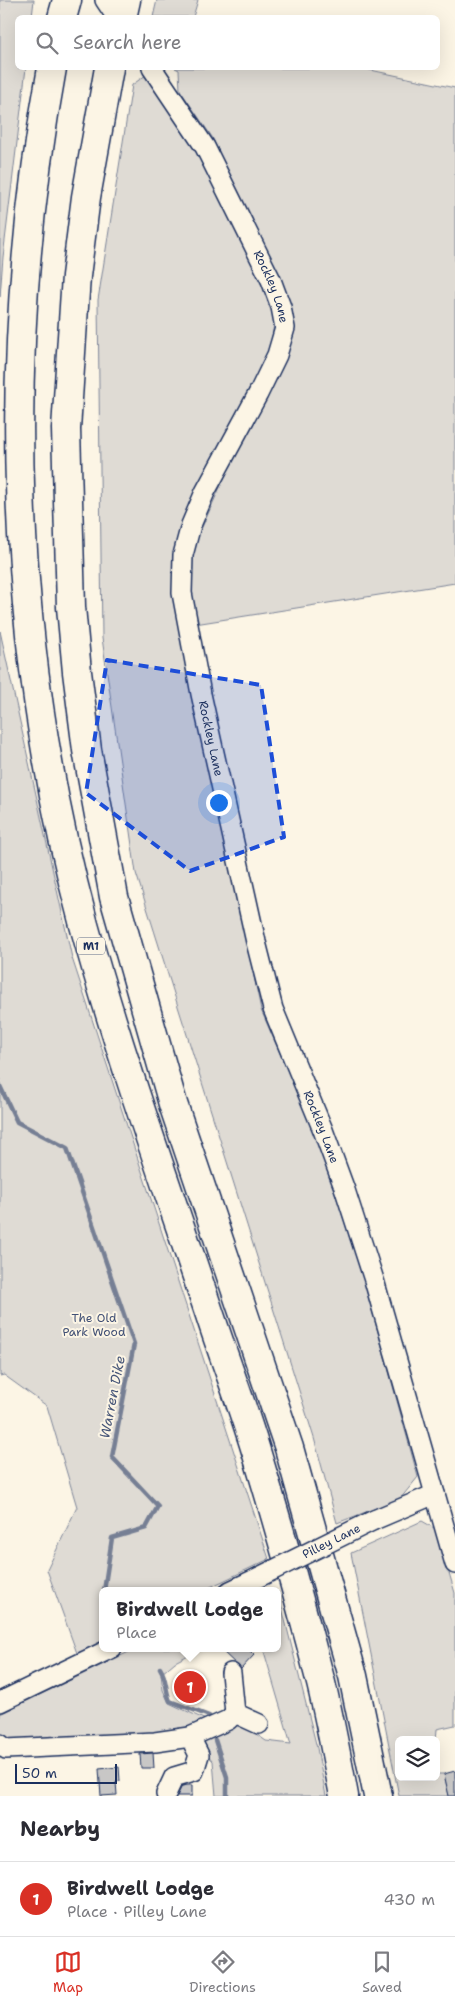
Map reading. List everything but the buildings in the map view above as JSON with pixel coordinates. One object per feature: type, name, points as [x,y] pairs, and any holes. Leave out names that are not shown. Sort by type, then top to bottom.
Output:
[{"type":"highway","points":[[63,15],[66,0]]},
{"type":"highway","points":[[123,15],[126,0]]},
{"type":"highway","name":"M1","points":[[52,70],[30,211],[21,324],[18,420],[22,540],[31,644],[42,727],[55,801],[84,924],[140,1107],[255,1448],[322,1686],[344,1796]]},
{"type":"highway","points":[[109,70],[86,197],[76,276],[66,429],[71,607],[87,750],[114,897],[173,1104],[289,1448],[353,1676],[378,1796]]},
{"type":"street","points":[[105,0],[115,15]]},
{"type":"street","name":"Rockley Lane","points":[[153,70],[205,146],[271,280],[281,306],[285,328],[277,355],[205,492],[191,525],[183,555],[182,592],[201,694],[256,942],[273,1009],[323,1130],[345,1190],[374,1280],[455,1564]]},
{"type":"street","name":"Pilley Lane","points":[[238,1587],[374,1520],[435,1494]]},
{"type":"street","points":[[0,1702],[104,1652]]},
{"type":"street","points":[[231,1673],[235,1713]]},
{"type":"street","points":[[235,1713],[259,1724]]},
{"type":"street","points":[[0,1744],[6,1749],[155,1742],[190,1737],[228,1720],[235,1713]]},
{"type":"street","points":[[166,1794],[174,1777],[194,1771],[199,1755],[190,1737]]},
{"type":"highlighted area","points":[[107,660],[261,685],[284,837],[190,871],[86,793]]},
{"type":"green space","points":[[0,0],[34,0],[32,15],[15,15],[15,70],[26,70],[3,257],[0,297]]},
{"type":"green space","points":[[157,0],[198,0],[194,15],[153,15]]},
{"type":"green space","points":[[179,70],[370,70],[455,88],[455,583],[195,624],[190,590],[193,547],[241,441],[293,336],[287,297],[212,137],[180,90]]},
{"type":"green space","points":[[146,75],[203,159],[240,231],[275,317],[270,351],[195,491],[174,596],[261,1010],[317,1138],[364,1281],[418,1477],[400,1499],[337,1523],[314,1438],[136,873],[102,638],[98,300],[132,85]]},
{"type":"green space","name":"The Old Park Wood","points":[[0,631],[72,958],[269,1559],[210,1587],[99,1587],[99,1645],[78,1656],[47,1570],[77,1507],[47,1406],[4,1375],[0,1376]]},
{"type":"green space","points":[[422,1521],[436,1529],[455,1593],[455,1725],[437,1729],[436,1736],[395,1736],[395,1776],[351,1553]]},
{"type":"green space","points":[[281,1604],[317,1748],[326,1796],[216,1796],[213,1761],[195,1741],[239,1722],[266,1741],[291,1744],[264,1652],[281,1652]]},
{"type":"green space","points":[[129,1652],[194,1652],[175,1662],[161,1674],[163,1690],[169,1703],[206,1720],[165,1735],[9,1742],[0,1733],[0,1714]]},
{"type":"green space","points":[[440,1774],[444,1774],[449,1796],[399,1796],[396,1781],[440,1781]]},
{"type":"waterway","name":"Warren Dike","points":[[0,1086],[17,1122],[67,1148],[134,1344],[112,1457],[158,1506],[146,1528],[112,1538],[105,1587]]},
{"type":"waterway","name":"Warren Dike","points":[[160,1668],[164,1676],[170,1701],[209,1716]]},
{"type":"waterway","name":"Warren Dike","points":[[215,1740],[227,1777],[227,1796]]},
{"type":"place","name":"Birdwell Lodge","points":[[190,1687]]}]
